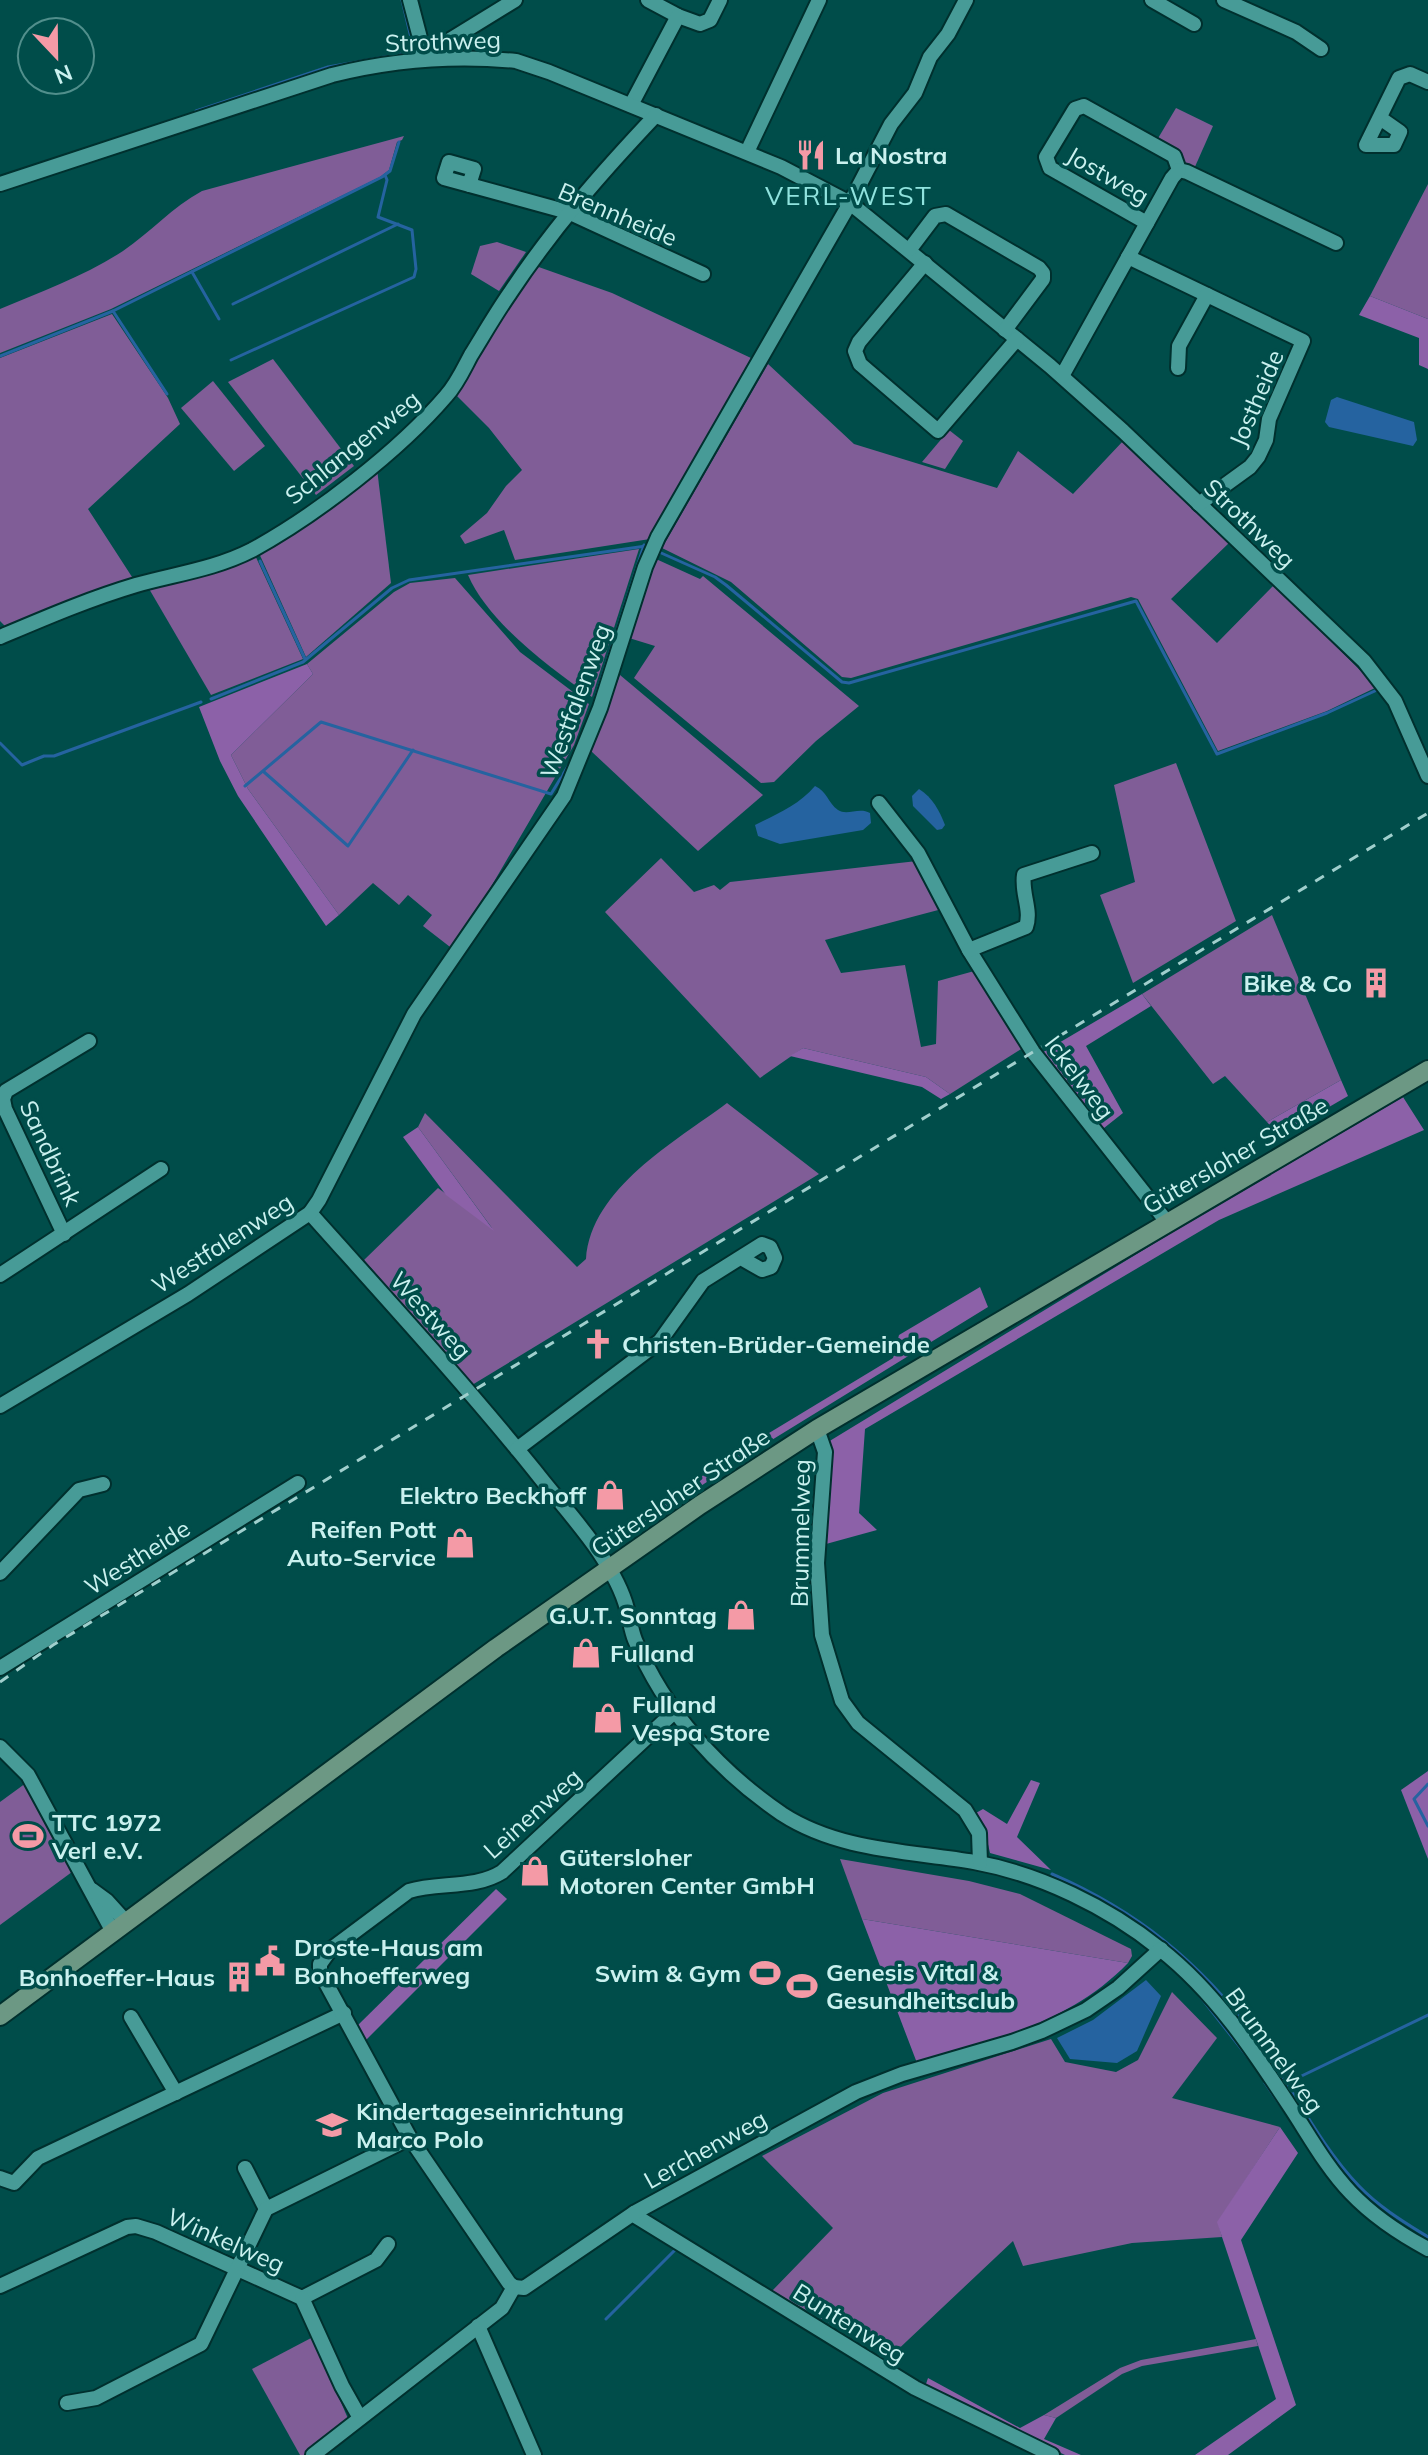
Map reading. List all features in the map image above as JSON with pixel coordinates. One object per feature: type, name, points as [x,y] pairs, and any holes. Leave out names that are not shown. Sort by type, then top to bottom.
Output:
[{"type":"main road","name":"Gütersloher Straße","points":[[0,2016],[339,1762],[608,1568],[817,1429],[1428,1070]]},
{"type":"street","points":[[410,0],[429,60]]},
{"type":"street","points":[[429,60],[437,48],[515,0]]},
{"type":"street","points":[[648,0],[700,24],[710,20],[720,0]]},
{"type":"street","points":[[747,152],[819,0]]},
{"type":"street","name":"Westfalenweg","points":[[0,1406],[188,1294],[310,1213],[319,1200],[414,1014],[564,796],[600,708],[645,567],[658,537],[850,203],[891,124],[915,93],[930,57],[948,34],[966,0]]},
{"type":"street","points":[[1152,0],[1194,24]]},
{"type":"street","points":[[1224,0],[1296,32],[1321,49]]},
{"type":"street","points":[[631,105],[678,16]]},
{"type":"street","name":"Strothweg","points":[[0,184],[332,75],[363,67],[481,57],[516,61],[747,152],[810,179],[850,203],[1062,376],[1364,661],[1395,701],[1428,776]]},
{"type":"street","points":[[1380,118],[1399,78],[1410,74],[1428,82]]},
{"type":"street","name":"Jostweg","points":[[1147,223],[1050,168],[1046,157],[1075,109],[1084,106],[1174,156],[1179,170]]},
{"type":"street","name":"Schlangenweg","points":[[0,637],[84,602],[207,568],[237,556],[281,532],[357,478],[405,438],[450,393],[495,315],[568,212],[656,115]]},
{"type":"street","name":"Jostweg","points":[[1062,376],[1179,170]]},
{"type":"street","name":"Jostweg","points":[[1179,170],[1336,243]]},
{"type":"street","name":"Brennheide","points":[[469,185],[568,212],[703,274]]},
{"type":"street","points":[[910,249],[935,216],[946,214],[1043,273],[1043,279],[1011,334],[938,431],[860,364],[855,351],[859,342],[925,263]]},
{"type":"street","name":"Jostheide","points":[[1128,257],[1303,341],[1269,419],[1266,440],[1258,457],[1250,467],[1199,504]]},
{"type":"street","points":[[1178,368],[1179,346],[1207,295]]},
{"type":"street","name":"Ickelweg","points":[[879,803],[918,853],[969,950],[1033,1052],[1167,1222]]},
{"type":"street","points":[[969,950],[1026,927],[1030,917],[1022,888],[1024,875],[1092,853]]},
{"type":"street","name":"Sandbrink","points":[[64,1234],[3,1099],[6,1091],[89,1041]]},
{"type":"street","points":[[0,1275],[161,1169]]},
{"type":"street","name":"Westweg","points":[[310,1213],[470,1392],[599,1552],[608,1568]]},
{"type":"street","points":[[517,1449],[660,1341],[703,1281],[741,1258]]},
{"type":"street","name":"Brummelweg","points":[[817,1429],[825,1452],[817,1563],[822,1635],[842,1701],[858,1723],[965,1810],[979,1833],[980,1863]]},
{"type":"street","name":"Westheide","points":[[0,1668],[298,1483]]},
{"type":"street","points":[[0,1573],[79,1490],[103,1484]]},
{"type":"street","name":"Brummelweg","points":[[608,1568],[621,1591],[637,1645],[673,1713],[730,1772],[786,1816],[844,1842],[980,1863],[1031,1878],[1081,1899],[1119,1920],[1161,1949],[1216,2003],[1235,2026],[1327,2164],[1352,2194],[1378,2217],[1428,2249]]},
{"type":"street","name":"Leinenweg","points":[[514,2287],[410,2138],[320,1972],[320,1964],[330,1950],[409,1891],[488,1881],[502,1872],[673,1713]]},
{"type":"street","points":[[0,1747],[28,1775],[91,1890],[119,1927]]},
{"type":"street","name":"Lerchenweg","points":[[313,2455],[502,2308],[514,2287],[524,2288],[634,2213],[878,2082],[1012,2042],[1075,2015],[1118,1988],[1161,1949]]},
{"type":"street","points":[[0,2178],[14,2183],[38,2158],[344,2013]]},
{"type":"street","points":[[131,2017],[176,2093]]},
{"type":"street","points":[[67,2403],[96,2398],[201,2344],[266,2209],[410,2138]]},
{"type":"street","points":[[245,2168],[266,2209]]},
{"type":"street","name":"Buntenweg","points":[[634,2213],[915,2388],[1052,2455]]},
{"type":"street","name":"Winkelweg","points":[[0,2286],[127,2227],[156,2232],[302,2298],[360,2418]]},
{"type":"street","name":"Winkelweg","points":[[302,2298],[376,2260],[388,2244]]},
{"type":"street","points":[[478,2326],[534,2455]]},
{"type":"shaded area","points":[[1176,108],[1213,126],[1194,169],[1183,164],[1157,140]]},
{"type":"shaded area","points":[[404,136],[397,142],[389,170],[380,177],[111,309],[0,353],[0,309],[109,260],[202,191]]},
{"type":"shaded area","points":[[1428,184],[1428,319],[1370,296]]},
{"type":"shaded area","points":[[497,242],[526,252],[499,291],[471,274],[480,246]]},
{"type":"shaded area","points":[[533,265],[612,293],[751,358],[650,539],[515,560],[504,530],[465,544],[460,536],[487,513],[522,470],[489,428],[455,394]]},
{"type":"shaded area","points":[[1370,296],[1428,319],[1428,369],[1419,365],[1419,338],[1359,315]]},
{"type":"shaded area","points":[[112,314],[168,398],[180,424],[88,509],[134,580],[7,628],[0,621],[0,358]]},
{"type":"shaded area","points":[[273,359],[354,466],[316,495],[228,382]]},
{"type":"shaded area","points":[[768,364],[854,444],[997,488],[1018,451],[1073,494],[1124,440],[1230,542],[1171,599],[1217,643],[1274,585],[1377,687],[1327,711],[1218,751],[1138,599],[1131,597],[851,678],[842,677],[731,582],[662,548]]},
{"type":"shaded area","points":[[213,381],[265,446],[234,471],[181,408]]},
{"type":"shaded area","points":[[949,430],[963,441],[945,469],[922,462]]},
{"type":"shaded area","points":[[377,469],[391,583],[306,657],[258,551]]},
{"type":"shaded area","points":[[639,549],[592,697],[558,673],[505,627],[477,593],[468,575]]},
{"type":"shaded area","points":[[254,553],[303,659],[211,695],[148,587]]},
{"type":"shaded area","points":[[656,559],[700,579],[703,576],[859,706],[816,741],[774,782],[761,783],[634,678],[655,646],[629,638]]},
{"type":"shaded area","points":[[455,578],[520,652],[589,704],[574,745],[454,950],[423,926],[432,915],[408,895],[399,905],[373,883],[339,915],[248,789],[231,755],[313,674],[307,664],[394,592],[410,583]]},
{"type":"shaded area","points":[[307,664],[313,674],[231,755],[248,789],[339,915],[326,926],[238,796],[220,761],[199,707]]},
{"type":"shaded area","points":[[620,675],[763,795],[698,851],[591,751]]},
{"type":"shaded area","points":[[1176,763],[1236,921],[1133,983],[1100,895],[1135,882],[1114,785]]},
{"type":"shaded area","points":[[661,858],[694,892],[714,885],[720,890],[730,882],[917,861],[942,909],[825,940],[841,973],[905,965],[921,1047],[936,1044],[938,981],[978,970],[1026,1046],[950,1094],[926,1077],[803,1048],[760,1078],[605,912]]},
{"type":"shaded area","points":[[1272,915],[1341,1080],[1267,1122],[1225,1076],[1213,1084],[1142,994]]},
{"type":"shaded area","points":[[1142,994],[1151,1006],[1086,1046],[1123,1113],[1099,1132],[1040,1054]]},
{"type":"shaded area","points":[[803,1048],[926,1077],[950,1094],[941,1099],[922,1087],[790,1056]]},
{"type":"shaded area","points":[[1341,1080],[1348,1096],[1279,1136],[1267,1122]]},
{"type":"shaded area","points":[[1403,1097],[1424,1130],[1219,1220],[865,1429],[859,1513],[877,1530],[826,1544],[830,1478],[828,1442],[1168,1235]]},
{"type":"shaded area","points":[[727,1103],[819,1174],[472,1385],[364,1260],[438,1188],[492,1228],[418,1127],[425,1113],[577,1267],[586,1259],[591,1234],[603,1210],[619,1189],[661,1151]]},
{"type":"shaded area","points":[[418,1127],[494,1231],[446,1195],[403,1137]]},
{"type":"shaded area","points":[[980,1287],[988,1307],[749,1454],[618,1541],[610,1537],[749,1445],[893,1358],[899,1335]]},
{"type":"shaded area","points":[[1428,1771],[1428,1859],[1401,1790]]},
{"type":"shaded area","points":[[1031,1780],[1040,1783],[1017,1837],[1051,1870],[990,1853],[985,1831],[976,1813],[983,1809],[1007,1824]]},
{"type":"shaded area","name":"TTC 1972 Verl e.V.","points":[[26,1783],[76,1869],[0,1925],[0,1802]]},
{"type":"shaded area","points":[[840,1859],[969,1881],[1020,1894],[1131,1949],[1132,1956],[1128,1963],[862,1919]]},
{"type":"shaded area","points":[[496,1889],[507,1899],[364,2042],[356,2027]]},
{"type":"shaded area","points":[[862,1919],[1128,1963],[1105,1984],[1056,2015],[1002,2037],[917,2063]]},
{"type":"shaded area","points":[[1172,1992],[1217,2038],[1172,2098],[1280,2127],[1218,2222],[1222,2237],[1132,2243],[1023,2266],[1013,2241],[890,2357],[772,2291],[833,2228],[762,2156],[883,2093],[1051,2039],[1065,2062],[1116,2072],[1138,2060]]},
{"type":"shaded area","points":[[1280,2127],[1298,2153],[1241,2240],[1296,2405],[1228,2455],[1195,2455],[1276,2399],[1217,2222]]},
{"type":"shaded area","points":[[313,2337],[349,2421],[300,2455],[252,2369]]},
{"type":"shaded area","points":[[1256,2339],[1258,2346],[1142,2366],[1122,2374],[1056,2418],[1044,2415],[1120,2368],[1141,2360]]},
{"type":"shaded area","points":[[928,2378],[1020,2428],[1044,2415],[1056,2418],[1044,2439],[1081,2455],[1065,2455],[925,2387]]},
{"type":"water","points":[[1337,397],[1414,422],[1417,440],[1413,446],[1329,427],[1325,422],[1331,400]]},
{"type":"water","points":[[815,786],[838,810],[870,813],[871,823],[863,830],[780,844],[758,836],[755,825],[795,804]]},
{"type":"water","points":[[919,789],[938,809],[945,825],[942,829],[937,830],[913,806],[912,796]]},
{"type":"water","points":[[1146,1980],[1161,1996],[1137,2051],[1117,2063],[1070,2059],[1057,2038],[1093,2020]]},
{"type":"waterway","points":[[196,111],[328,67],[407,53],[412,42],[402,0]]},
{"type":"waterway","points":[[0,356],[113,311],[382,177],[390,171],[399,142]]},
{"type":"waterway","points":[[231,360],[414,277],[412,230],[378,217],[387,180],[385,175]]},
{"type":"waterway","points":[[233,304],[398,224]]},
{"type":"waterway","points":[[192,272],[219,319]]},
{"type":"waterway","points":[[113,311],[167,394]]},
{"type":"waterway","points":[[596,696],[644,545]]},
{"type":"waterway","points":[[211,699],[303,662],[392,588],[409,580],[646,546]]},
{"type":"waterway","points":[[659,552],[715,577],[842,682],[849,683],[1136,601],[1217,754],[1327,713],[1377,690]]},
{"type":"waterway","points":[[260,561],[305,659]]},
{"type":"waterway","points":[[0,743],[22,765],[201,702]]},
{"type":"waterway","points":[[245,786],[321,722],[551,794],[570,763]]},
{"type":"waterway","points":[[264,772],[348,846],[413,750]]},
{"type":"waterway","points":[[1428,1784],[1414,1799],[1428,1826]]},
{"type":"waterway","points":[[823,1841],[846,1848]]},
{"type":"waterway","points":[[1052,1874],[1139,1922],[1189,1962],[1255,2036],[1344,2169],[1375,2201],[1428,2237]]},
{"type":"waterway","points":[[1199,1995],[1251,2061]]},
{"type":"waterway","points":[[1287,2083],[1428,2015]]},
{"type":"waterway","points":[[1265,2083],[1288,2116]]},
{"type":"waterway","points":[[656,2237],[674,2248]]},
{"type":"waterway","points":[[606,2319],[676,2249]]},
{"type":"railway","points":[[0,1682],[53,1645],[1428,813]]},
{"type":"place","name":"La Nostra","points":[[811,155]]},
{"type":"place","name":"Bike & Co","points":[[1376,983]]},
{"type":"place","name":"Christen-Brüder-Gemeinde","points":[[598,1344]]},
{"type":"place","name":"Elektro Beckhoff","points":[[610,1495]]},
{"type":"place","name":"Reifen Pott Auto-Service","points":[[460,1543]]},
{"type":"place","name":"G.U.T. Sonntag","points":[[741,1615]]},
{"type":"place","name":"Fulland","points":[[586,1653]]},
{"type":"place","name":"Fulland Vespa Store","points":[[608,1718]]},
{"type":"place","name":"TTC 1972 Verl e.V.","points":[[28,1836]]},
{"type":"place","name":"Gütersloher Motoren Center GmbH","points":[[535,1871]]},
{"type":"place","name":"Droste-Haus am Bonhoefferweg","points":[[270,1961]]},
{"type":"place","name":"Swim & Gym","points":[[765,1973]]},
{"type":"place","name":"Bonhoeffer-Haus","points":[[239,1977]]},
{"type":"place","name":"Genesis Vital & Gesundheitsclub","points":[[802,1986]]},
{"type":"place","name":"Kindertageseinrichtung Marco Polo","points":[[332,2125]]},
{"type":"district","name":"VERL-WEST","points":[[849,195]]}]
